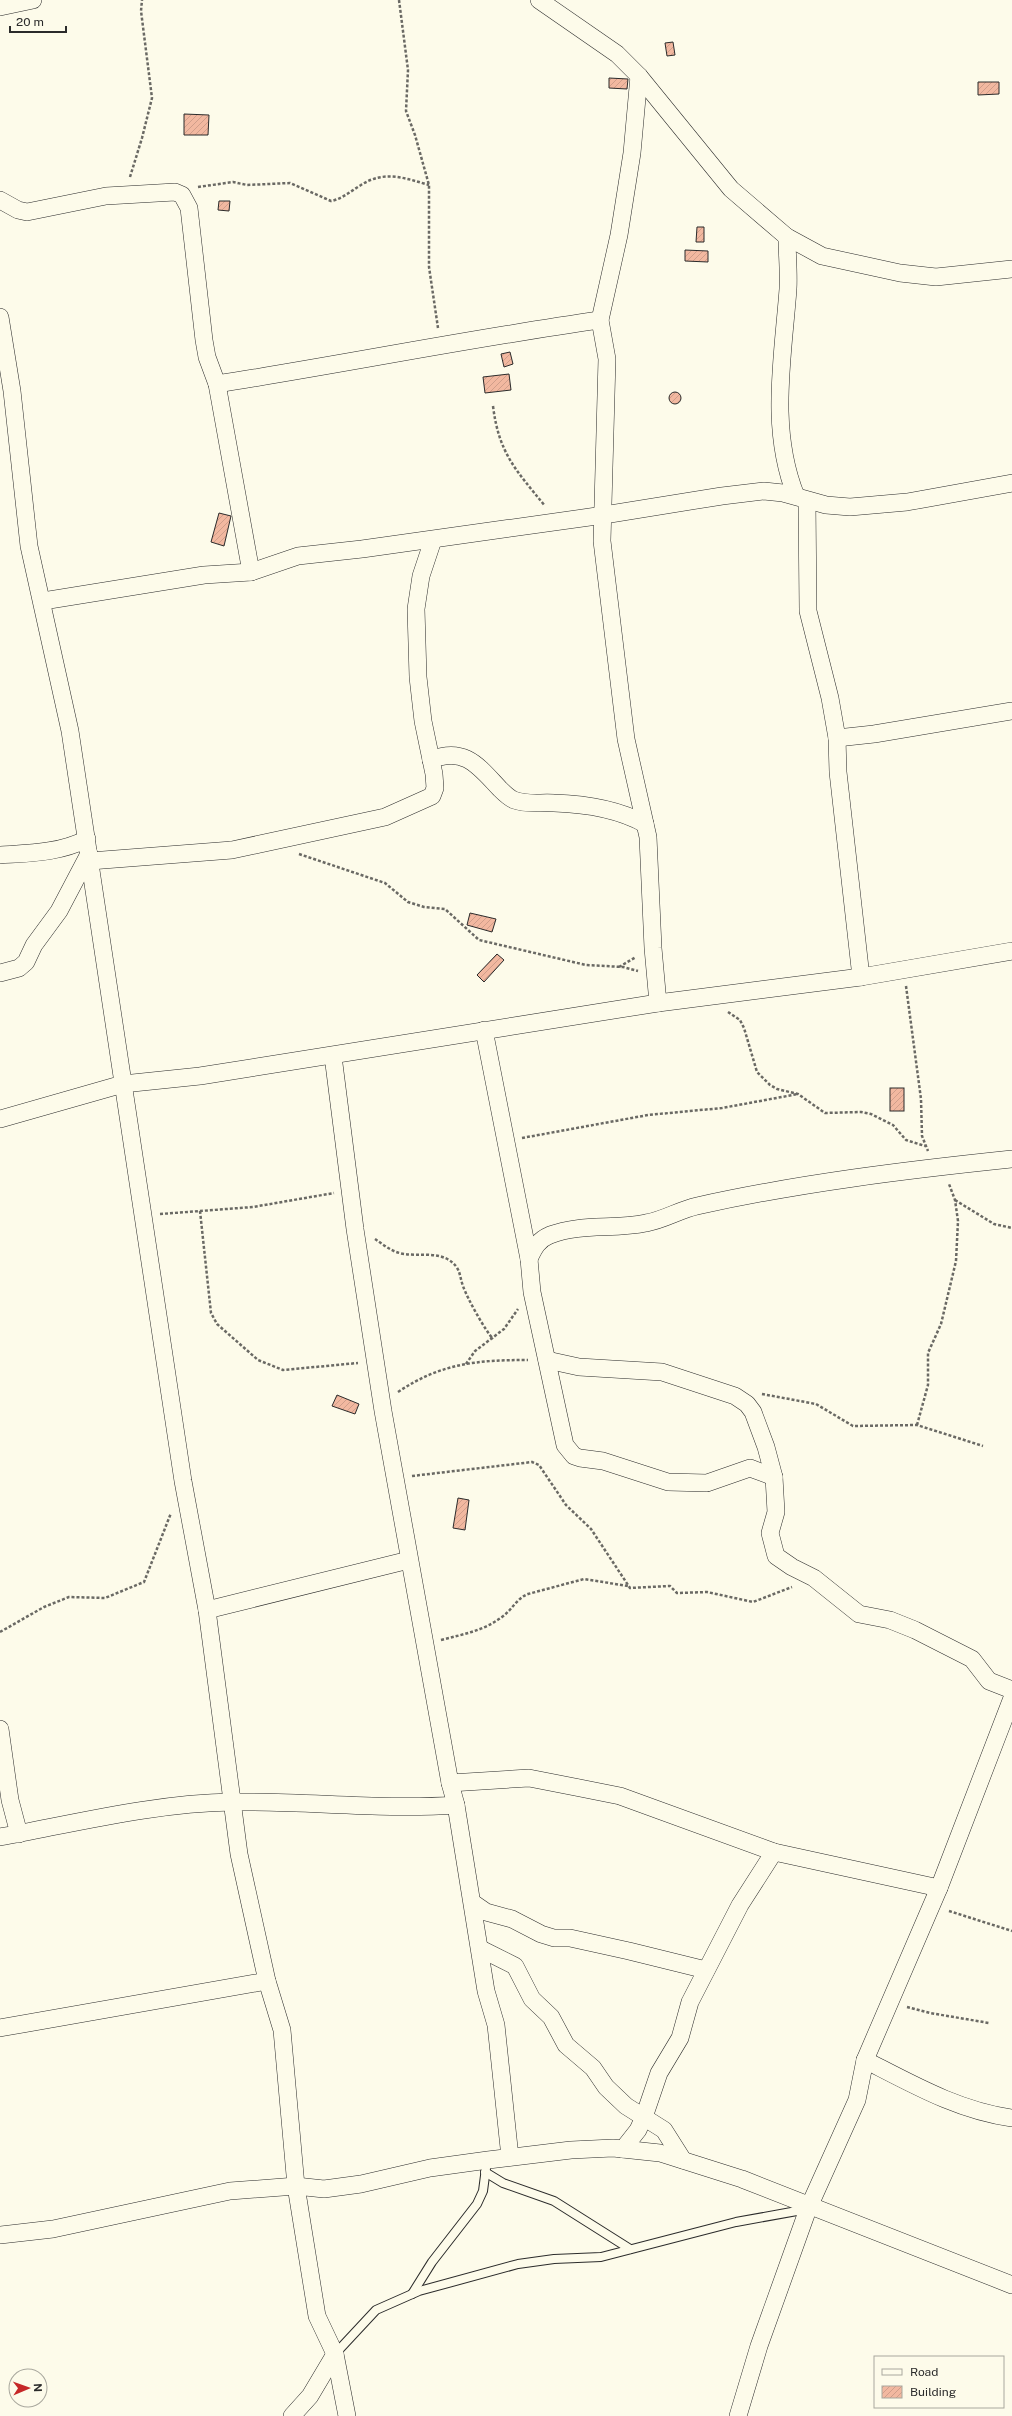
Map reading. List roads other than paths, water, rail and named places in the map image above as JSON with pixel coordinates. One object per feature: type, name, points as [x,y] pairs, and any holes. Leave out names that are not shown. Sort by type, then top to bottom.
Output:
[{"type":"street","points":[[0,7],[33,0]]},
{"type":"street","points":[[539,0],[617,54],[639,76],[731,188],[787,237],[822,256],[900,273],[936,277],[1012,269]]},
{"type":"street","points":[[639,76],[632,152],[624,205],[600,320],[607,359],[604,516],[602,541],[626,739],[645,824],[658,1003]]},
{"type":"street","points":[[0,200],[18,210],[27,212],[106,196],[175,192],[182,195],[189,208],[207,357],[217,384],[251,572]]},
{"type":"street","points":[[787,237],[788,287],[779,383],[779,410],[786,462],[801,498],[808,611],[830,698],[837,738],[838,772],[861,977]]},
{"type":"street","points":[[0,317],[12,391],[29,546],[43,601],[70,731],[184,1481],[207,1610],[239,1854],[267,1981],[282,2030],[296,2186],[317,2316],[334,2354],[347,2416]]},
{"type":"street","points":[[217,384],[342,364],[440,344],[600,320]]},
{"type":"street","points":[[764,491],[774,483],[786,462]]},
{"type":"street","points":[[43,601],[204,575],[251,572],[298,556],[433,540],[564,520],[604,516],[722,496],[764,491],[850,508],[874,506],[1012,483]]},
{"type":"street","points":[[0,855],[46,852],[70,847],[89,851],[232,850],[385,817],[432,796],[435,788],[423,721],[418,677],[416,609],[421,576],[433,540]]},
{"type":"street","points":[[837,738],[874,734],[1012,711]]},
{"type":"street","points":[[431,760],[450,754],[471,760],[514,800],[528,803],[572,804],[611,810],[626,813],[645,824]]},
{"type":"street","points":[[0,973],[19,968],[26,962],[34,945],[59,911],[89,851]]},
{"type":"street","points":[[0,1119],[123,1084],[200,1076],[658,1003],[861,977],[1012,951]]},
{"type":"street","points":[[484,1030],[529,1259],[532,1289],[562,1438],[574,1456],[603,1461],[668,1482],[685,1484],[707,1483],[750,1468],[774,1477]]},
{"type":"street","points":[[333,1056],[355,1229],[383,1411],[450,1783],[456,1805],[481,1949],[486,1991],[496,2025],[510,2157]]},
{"type":"street","points":[[529,1259],[535,1245],[540,1240],[550,1235],[577,1228],[643,1224],[660,1220],[684,1210],[741,1198],[940,1166],[1012,1159]]},
{"type":"street","points":[[547,1360],[579,1367],[662,1372],[735,1396],[747,1404],[753,1412],[766,1447],[774,1477],[776,1512],[770,1533],[776,1556],[792,1567],[814,1578],[859,1614],[890,1620],[915,1630],[972,1659],[989,1681],[1012,1690]]},
{"type":"street","points":[[207,1610],[409,1560]]},
{"type":"street","points":[[738,2416],[759,2346],[809,2207],[857,2100],[865,2060],[893,1998],[939,1888],[1012,1698]]},
{"type":"street","points":[[0,1729],[10,1800],[19,1834]]},
{"type":"street","points":[[450,1783],[529,1778],[620,1796],[774,1852],[939,1888]]},
{"type":"street","points":[[0,1837],[156,1809],[232,1802],[403,1808],[456,1805]]},
{"type":"street","points":[[623,2149],[638,2130],[644,2118],[660,2073],[680,2038],[690,2002],[706,1970],[740,1905],[774,1852]]},
{"type":"street","points":[[473,1903],[486,1912],[512,1919],[541,1934],[554,1938],[570,1938],[706,1970]]},
{"type":"street","points":[[481,1949],[515,1966],[532,1999],[551,2017],[566,2045],[593,2068],[606,2087],[626,2106],[664,2130],[682,2160]]},
{"type":"street","points":[[0,2028],[267,1981]]},
{"type":"street","points":[[865,2060],[941,2099],[981,2112],[1012,2118]]},
{"type":"street","points":[[0,2235],[53,2229],[230,2191],[296,2186],[324,2189],[430,2168],[487,2166],[510,2157],[572,2150],[623,2149],[660,2153],[682,2160],[1012,2285]]},
{"type":"street","points":[[292,2416],[310,2396],[334,2354]]},
{"type":"lane","points":[[487,2166],[503,2183],[554,2201],[630,2249]]},
{"type":"lane","points":[[412,2294],[432,2262],[476,2204],[484,2191],[487,2166]]},
{"type":"lane","points":[[334,2354],[376,2310],[412,2294],[518,2264],[554,2259],[601,2257],[736,2222],[809,2207]]}]
